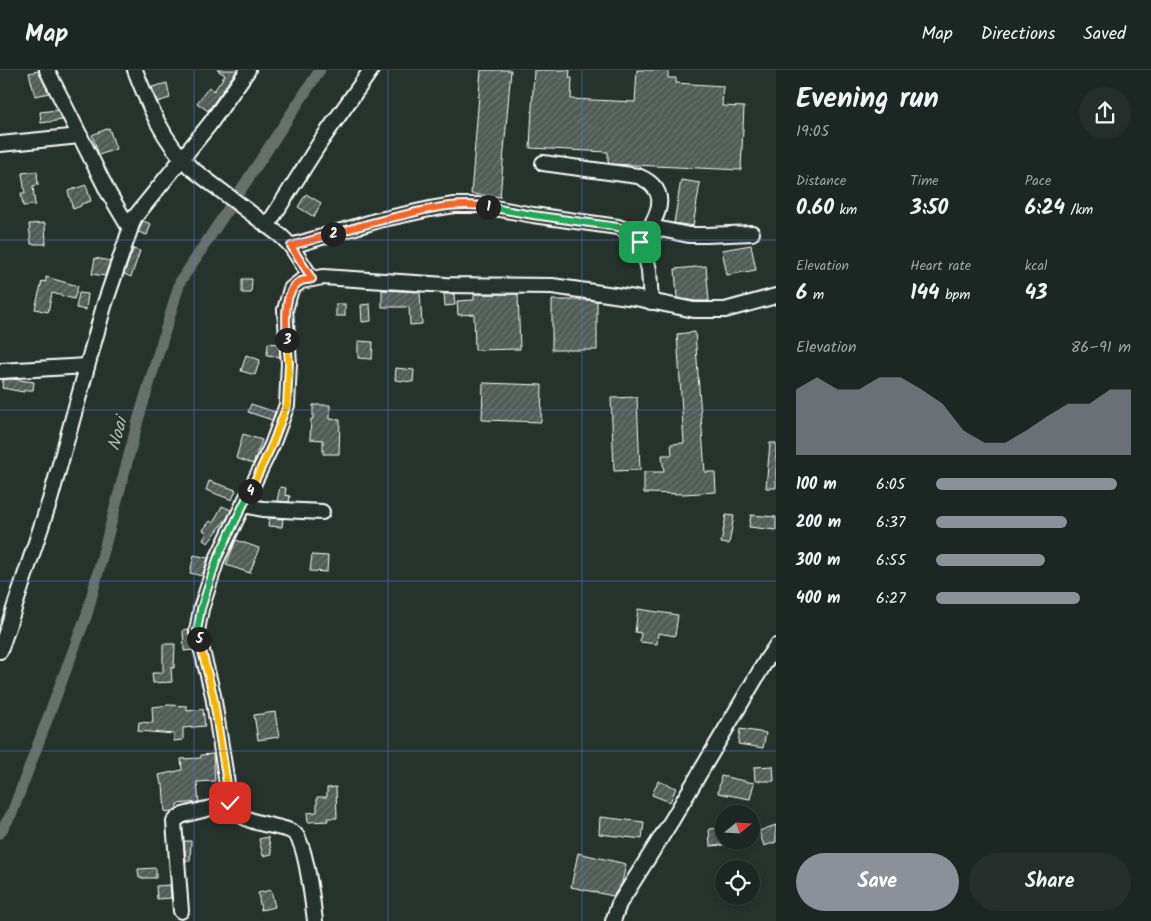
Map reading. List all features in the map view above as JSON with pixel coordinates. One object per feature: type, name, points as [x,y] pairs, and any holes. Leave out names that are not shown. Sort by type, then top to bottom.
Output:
[{"type":"street","points":[[47,70],[108,192],[130,229]]},
{"type":"street","points":[[135,70],[153,115],[166,138],[187,164],[291,246],[312,279]]},
{"type":"street","points":[[0,652],[50,500],[104,306],[134,218],[155,191],[187,164],[209,125],[248,70]]},
{"type":"street","points":[[267,226],[321,141],[371,70]]},
{"type":"street","points":[[0,144],[80,136]]},
{"type":"street","points":[[543,162],[638,176],[648,180],[655,187],[658,194],[658,208],[656,218],[640,242]]},
{"type":"street","points":[[291,246],[396,216],[454,205],[478,205],[618,227],[634,233],[645,254],[649,270],[651,302]]},
{"type":"street","points":[[651,227],[690,235],[752,233]]},
{"type":"street","points":[[315,921],[312,891],[298,837],[290,830],[246,819],[233,809],[230,803],[213,695],[197,631],[201,609],[217,559],[272,445],[287,405],[289,363],[286,310],[291,289],[301,281],[323,277],[446,285],[552,286],[634,298],[694,310],[725,310],[776,296]]},
{"type":"street","points":[[0,371],[87,366]]},
{"type":"street","points":[[243,505],[263,509],[322,512]]},
{"type":"street","points":[[613,921],[620,904],[772,661],[776,646]]},
{"type":"street","points":[[182,911],[174,822],[183,814],[230,803]]},
{"type":"building","points":[[217,70],[237,70],[208,111],[197,103],[209,87],[214,91],[225,75]]},
{"type":"building","points":[[481,70],[511,70],[500,197],[471,194]]},
{"type":"building","points":[[534,70],[570,70],[569,78],[572,78],[571,99],[635,102],[637,70],[668,70],[668,78],[676,78],[676,83],[723,86],[722,106],[744,107],[741,170],[612,164],[608,163],[608,152],[530,148]]},
{"type":"building","points":[[38,71],[49,93],[35,96],[29,73]]},
{"type":"building","points":[[167,83],[170,98],[157,102],[152,87]]},
{"type":"building","points":[[57,110],[62,120],[41,123],[40,112]]},
{"type":"building","points":[[109,128],[116,149],[99,155],[92,135]]},
{"type":"building","points":[[37,171],[38,185],[33,186],[35,205],[23,206],[21,193],[25,193],[22,173]]},
{"type":"building","points":[[681,180],[700,183],[693,226],[674,223]]},
{"type":"building","points":[[86,185],[91,201],[73,209],[68,191]]},
{"type":"building","points":[[306,194],[321,203],[314,217],[298,207]]},
{"type":"building","points":[[143,221],[151,224],[147,235],[138,232]]},
{"type":"building","points":[[45,223],[46,244],[31,244],[29,224]]},
{"type":"building","points":[[751,245],[756,270],[727,275],[722,250]]},
{"type":"building","points":[[133,249],[140,251],[131,277],[124,274]]},
{"type":"building","points":[[95,258],[110,261],[105,276],[92,274]]},
{"type":"building","points":[[706,266],[709,301],[677,298],[675,269]]},
{"type":"building","points":[[46,277],[78,286],[74,299],[52,293],[48,312],[35,309],[42,281],[46,282]]},
{"type":"building","points":[[242,279],[252,279],[251,293],[242,293]]},
{"type":"building","points":[[382,290],[420,292],[422,324],[410,325],[409,307],[382,307]]},
{"type":"building","points":[[79,293],[88,294],[86,310],[76,308]]},
{"type":"building","points":[[444,294],[454,294],[455,305],[445,306]]},
{"type":"building","points":[[474,294],[518,294],[520,349],[475,350],[474,314],[458,315],[457,301],[474,300]]},
{"type":"building","points":[[552,300],[597,301],[597,350],[552,350]]},
{"type":"building","points":[[336,304],[345,304],[345,316],[336,316]]},
{"type":"building","points":[[370,304],[371,321],[362,322],[361,305]]},
{"type":"building","points":[[695,332],[705,472],[715,472],[716,492],[684,494],[644,493],[644,472],[664,472],[662,455],[672,455],[671,444],[684,443],[677,334]]},
{"type":"building","points":[[358,341],[373,342],[372,359],[358,358]]},
{"type":"building","points":[[268,343],[279,344],[280,357],[267,355]]},
{"type":"building","points":[[246,355],[260,360],[255,375],[241,371]]},
{"type":"building","points":[[396,368],[414,370],[413,382],[395,380]]},
{"type":"building","points":[[12,379],[34,382],[33,390],[24,390],[24,392],[2,388],[3,380]]},
{"type":"building","points":[[483,383],[542,385],[541,422],[482,420]]},
{"type":"building","points":[[637,397],[640,470],[614,471],[611,398]]},
{"type":"building","points":[[251,404],[275,412],[272,420],[248,412]]},
{"type":"building","points":[[313,405],[330,405],[330,419],[340,420],[339,454],[323,454],[323,440],[310,439]]},
{"type":"building","points":[[243,434],[262,440],[253,464],[236,458]]},
{"type":"building","points":[[770,443],[776,443],[776,488],[766,488]]},
{"type":"building","points":[[209,481],[236,490],[232,500],[206,490]]},
{"type":"building","points":[[280,487],[286,488],[285,495],[290,496],[289,502],[277,501]]},
{"type":"building","points":[[222,506],[231,510],[208,543],[203,540],[207,533],[203,530],[210,521],[213,523]]},
{"type":"building","points":[[726,515],[734,516],[729,544],[721,543]]},
{"type":"building","points":[[751,515],[776,517],[776,530],[749,527]]},
{"type":"building","points":[[269,518],[283,519],[282,527],[268,526]]},
{"type":"building","points":[[236,540],[259,548],[250,573],[226,565]]},
{"type":"building","points":[[194,555],[208,558],[202,576],[190,573]]},
{"type":"building","points":[[312,555],[328,556],[327,572],[310,571]]},
{"type":"building","points":[[638,609],[678,615],[675,636],[658,633],[657,644],[640,642],[641,633],[635,632]]},
{"type":"building","points":[[188,629],[193,650],[184,651],[183,630]]},
{"type":"building","points":[[163,644],[175,644],[174,668],[171,668],[172,682],[153,683],[152,673],[163,673]]},
{"type":"building","points":[[169,705],[187,706],[187,711],[203,709],[205,726],[183,728],[183,740],[174,741],[174,734],[138,731],[139,722],[153,723],[152,707]]},
{"type":"building","points":[[275,712],[279,737],[258,740],[254,715]]},
{"type":"building","points":[[740,729],[766,733],[763,748],[738,744]]},
{"type":"building","points":[[213,754],[215,781],[197,782],[199,802],[177,804],[177,808],[173,811],[165,812],[163,784],[161,784],[159,775],[182,770],[181,759],[201,758],[201,755]]},
{"type":"building","points":[[773,766],[774,781],[755,781],[754,767]]},
{"type":"building","points":[[721,776],[754,783],[750,799],[718,793]]},
{"type":"building","points":[[658,781],[676,788],[670,802],[652,795]]},
{"type":"building","points":[[336,787],[337,818],[327,818],[328,821],[308,822],[307,813],[317,812],[317,797],[327,797],[327,788]]},
{"type":"building","points":[[600,817],[644,822],[642,839],[599,834]]},
{"type":"building","points":[[776,825],[776,842],[764,846],[760,831]]},
{"type":"building","points":[[709,829],[715,829],[715,846],[710,846]]},
{"type":"building","points":[[268,837],[272,854],[263,856],[259,839]]},
{"type":"building","points":[[184,841],[191,841],[190,861],[186,861]]},
{"type":"building","points":[[578,853],[626,864],[622,883],[613,896],[571,887]]},
{"type":"building","points":[[156,868],[156,878],[139,878],[138,869]]},
{"type":"building","points":[[170,885],[171,898],[157,899],[156,886]]},
{"type":"building","points":[[271,890],[275,907],[261,910],[258,893]]},
{"type":"waterway","name":"Noai","points":[[0,833],[12,813],[87,614],[139,417],[180,282],[320,70]]},
{"type":"route","points":[[230,803],[213,695],[197,631],[201,609],[217,559],[272,445],[287,405],[289,363],[286,310],[291,289],[301,281],[312,279],[291,246],[379,220],[454,205],[478,205],[618,227],[634,233],[640,242]]}]
